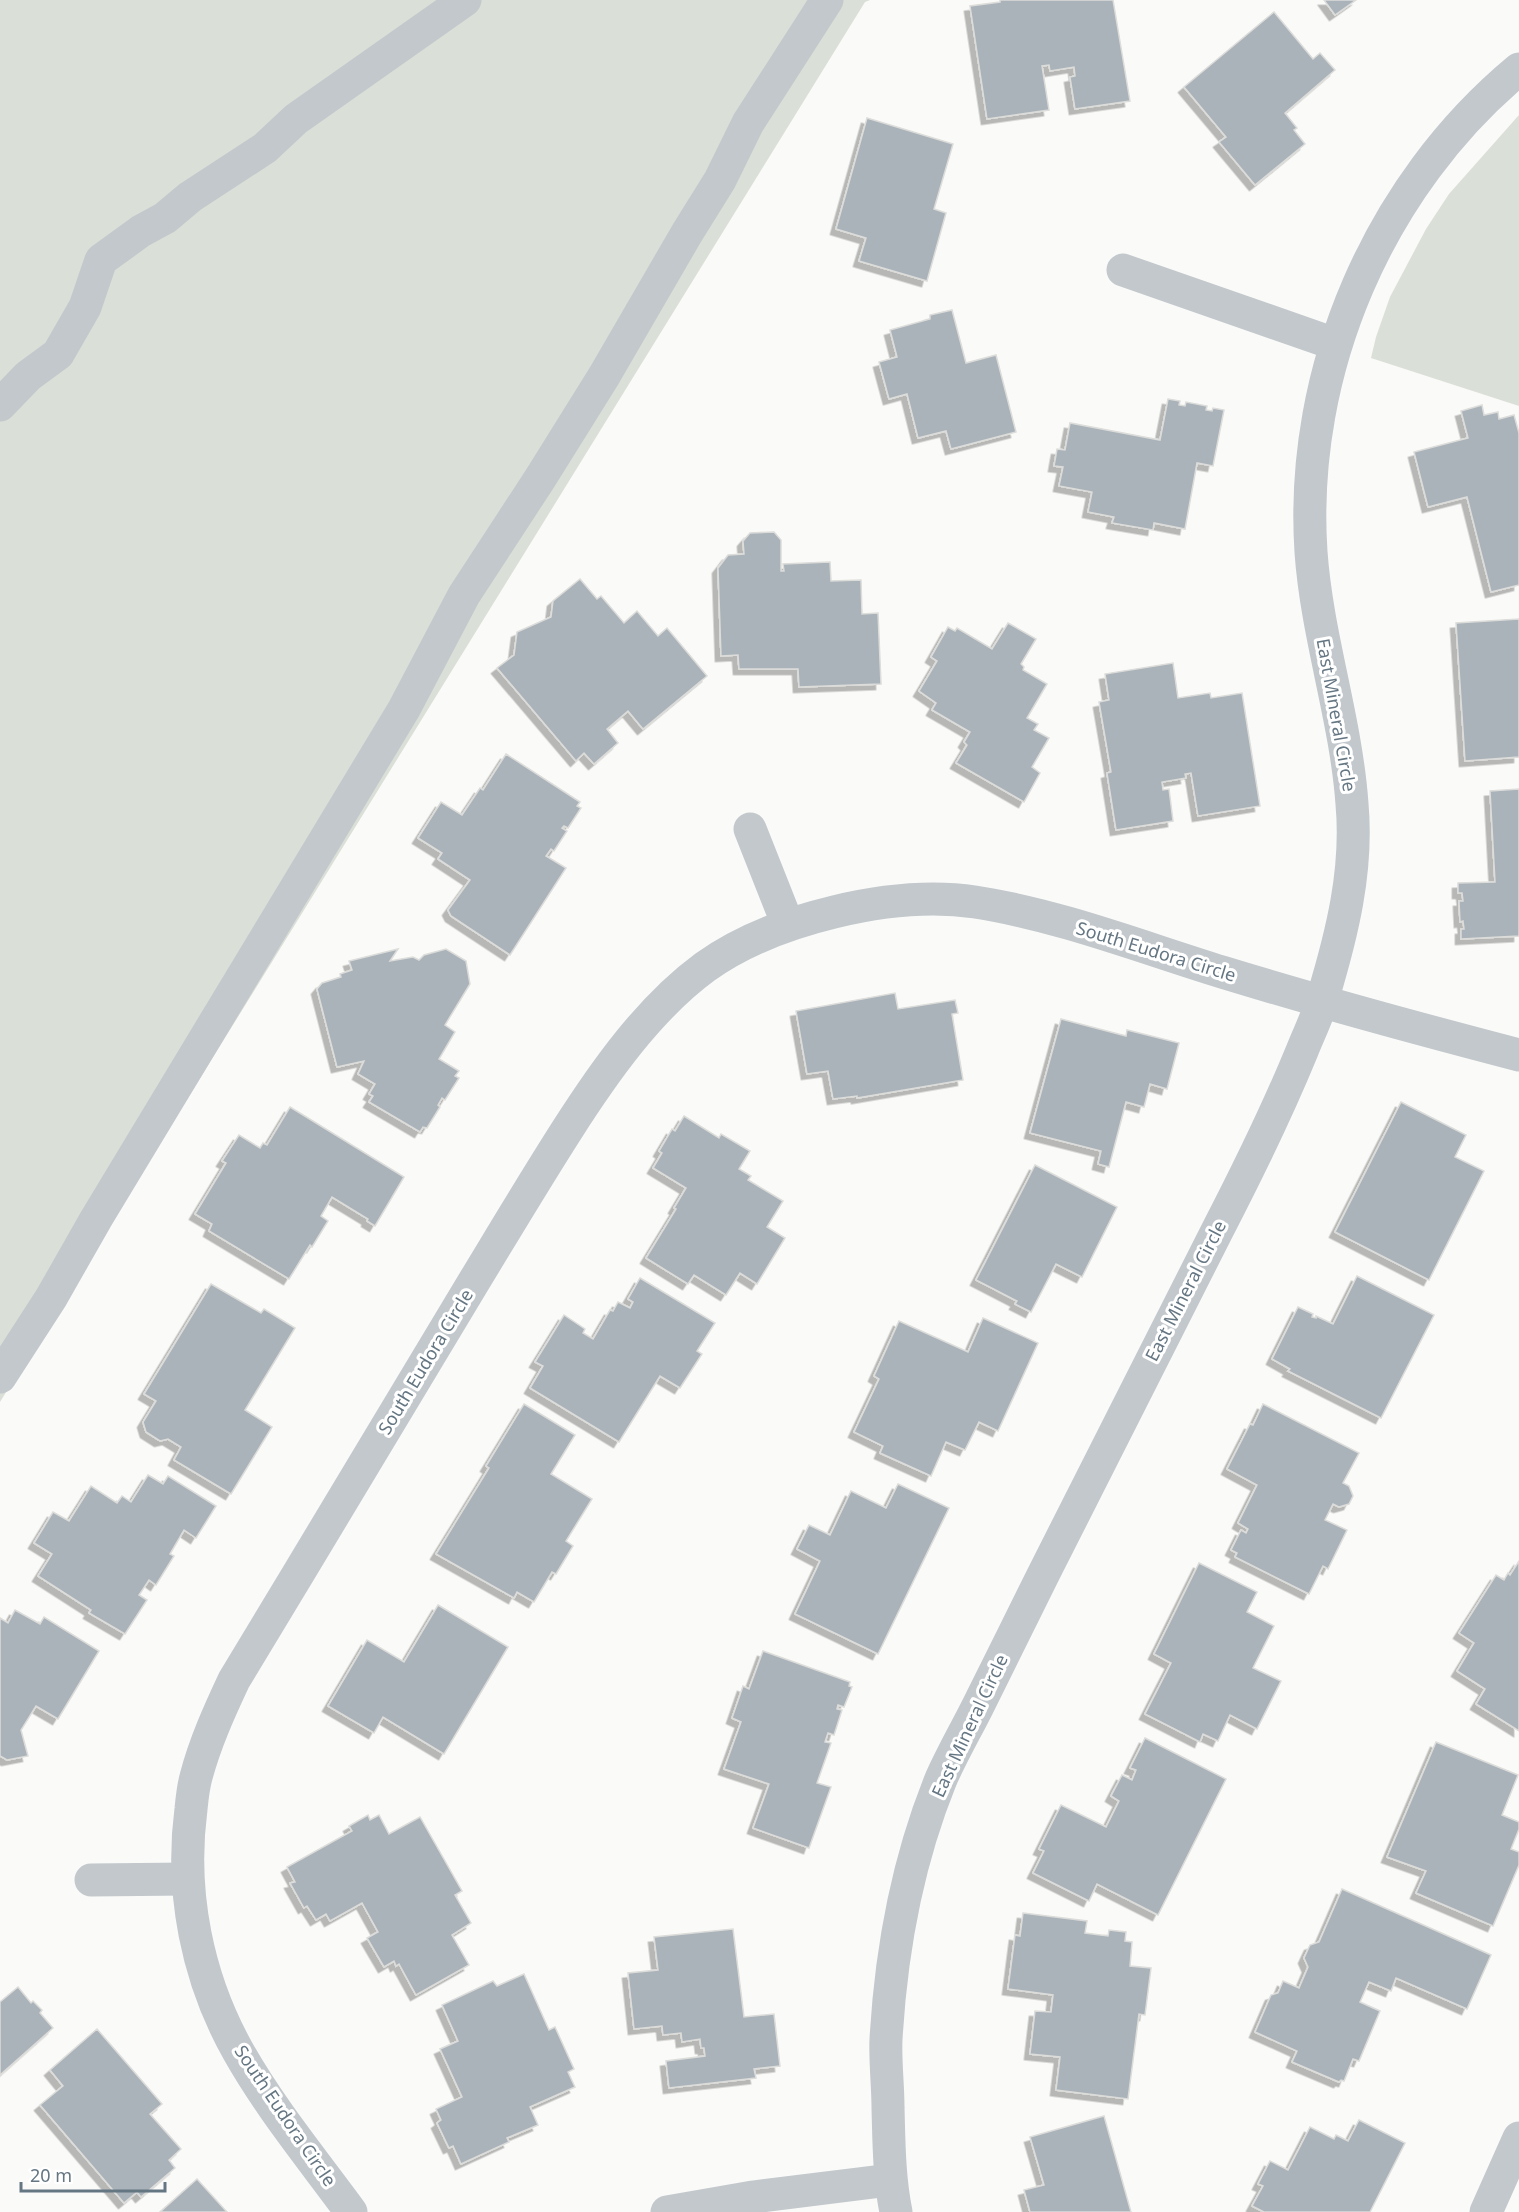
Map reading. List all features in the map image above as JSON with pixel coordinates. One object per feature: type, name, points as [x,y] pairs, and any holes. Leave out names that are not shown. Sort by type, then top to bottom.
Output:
[{"type":"street","points":[[0,405],[28,376],[58,354],[85,307],[101,260],[265,148],[296,119],[465,0]]},
{"type":"street","points":[[0,1377],[51,1298],[96,1219],[404,710],[464,595],[604,376],[720,180],[748,123],[827,0]]},
{"type":"street","name":"East Mineral Circle","points":[[896,2212],[890,2180],[886,2045],[898,1932],[917,1853],[942,1778],[1264,1139],[1322,1003],[1347,910],[1353,859],[1353,807],[1346,753],[1318,615],[1311,549],[1311,486],[1319,417],[1335,344],[1389,221],[1422,171],[1500,84],[1519,69]]},
{"type":"street","points":[[1123,270],[1335,344]]},
{"type":"street","points":[[750,829],[788,926]]},
{"type":"street","name":"South Eudora Circle","points":[[351,2212],[279,2113],[238,2051],[212,1997],[194,1933],[187,1879],[188,1836],[195,1779],[212,1728],[234,1680],[540,1173],[594,1088],[635,1034],[668,1001],[702,969],[742,944],[788,926],[843,910],[906,900],[971,902],[1044,917],[1322,1003],[1519,1055]]},
{"type":"street","points":[[91,1880],[187,1879]]},
{"type":"street","points":[[1486,2212],[1519,2138]]},
{"type":"street","points":[[667,2212],[753,2197],[890,2180]]},
{"type":"shaded area","points":[[0,0],[870,0],[865,2],[0,1402]]},
{"type":"shaded area","points":[[1519,115],[1519,406],[1371,358],[1390,297],[1426,229],[1449,194]]},
{"type":"building","points":[[1000,0],[1113,0],[1130,101],[1075,109],[1070,77],[1075,76],[1074,67],[1050,71],[1049,65],[1042,66],[1049,110],[987,119],[970,6],[1000,2]]},
{"type":"building","points":[[1324,0],[1356,0],[1335,15]]},
{"type":"building","points":[[1274,12],[1313,59],[1320,53],[1335,70],[1285,113],[1297,128],[1294,130],[1305,144],[1255,185],[1219,142],[1226,137],[1184,87]]},
{"type":"building","points":[[867,118],[953,144],[934,209],[946,213],[927,281],[859,261],[866,238],[836,229]]},
{"type":"building","points":[[952,310],[966,363],[996,355],[1016,432],[951,449],[946,431],[918,438],[907,394],[889,399],[879,362],[897,357],[890,330],[930,319],[930,315]]},
{"type":"building","points":[[1168,399],[1180,401],[1179,405],[1185,406],[1186,402],[1207,406],[1206,410],[1212,411],[1213,408],[1224,410],[1213,466],[1197,463],[1185,529],[1154,523],[1153,530],[1112,523],[1114,517],[1088,512],[1092,492],[1059,486],[1063,467],[1054,466],[1057,449],[1065,450],[1070,423],[1160,440]]},
{"type":"building","points":[[1482,405],[1484,415],[1498,412],[1499,419],[1514,415],[1519,433],[1519,585],[1491,592],[1467,497],[1428,507],[1414,452],[1468,438],[1461,411]]},
{"type":"building","points":[[774,532],[781,540],[781,571],[784,571],[783,564],[830,562],[831,581],[861,580],[862,614],[878,613],[881,684],[799,687],[798,669],[739,669],[738,655],[721,656],[718,568],[728,555],[744,554],[743,541],[750,533]]},
{"type":"building","points":[[580,579],[597,599],[601,596],[624,623],[637,611],[658,636],[667,628],[707,676],[643,729],[628,711],[607,729],[618,743],[594,764],[584,753],[576,761],[497,668],[514,655],[517,632],[551,617],[553,601]]},
{"type":"building","points":[[1519,619],[1519,757],[1465,761],[1456,623]]},
{"type":"building","points":[[1008,623],[1036,639],[1021,664],[1024,667],[1023,670],[1047,684],[1027,718],[1038,724],[1034,730],[1049,738],[1032,767],[1040,773],[1024,802],[956,763],[967,745],[964,742],[970,732],[932,710],[936,703],[919,691],[937,661],[931,657],[948,627],[955,631],[957,628],[992,649]]},
{"type":"building","points":[[1173,663],[1178,698],[1210,693],[1211,698],[1242,693],[1260,806],[1198,816],[1191,773],[1185,774],[1186,778],[1162,782],[1163,790],[1169,789],[1173,821],[1116,830],[1107,773],[1111,772],[1099,702],[1109,700],[1105,674]]},
{"type":"building","points":[[506,754],[580,802],[577,806],[581,808],[568,828],[564,826],[562,828],[567,831],[554,851],[551,849],[546,856],[566,868],[510,955],[451,916],[448,910],[470,880],[438,859],[442,853],[418,838],[441,802],[462,815],[480,788],[483,790]]},
{"type":"building","points":[[1519,789],[1519,936],[1461,939],[1461,929],[1464,929],[1463,921],[1460,922],[1459,901],[1463,901],[1462,893],[1458,893],[1458,883],[1495,882],[1490,791]]},
{"type":"building","points":[[398,949],[390,961],[413,957],[419,960],[424,955],[446,949],[466,961],[470,984],[445,1025],[455,1032],[439,1059],[459,1071],[455,1076],[459,1078],[445,1100],[442,1098],[438,1105],[440,1107],[427,1128],[423,1127],[420,1132],[369,1102],[373,1096],[369,1094],[375,1084],[358,1074],[364,1061],[337,1067],[317,989],[322,983],[341,977],[340,974],[352,970],[349,961]]},
{"type":"building","points":[[895,993],[898,1009],[955,1000],[958,1013],[952,1014],[963,1080],[857,1098],[857,1096],[833,1099],[828,1071],[807,1074],[796,1011]]},
{"type":"building","points":[[1061,1019],[1126,1036],[1127,1030],[1179,1043],[1167,1089],[1150,1084],[1144,1107],[1126,1102],[1109,1167],[1098,1164],[1101,1151],[1030,1133]]},
{"type":"building","points":[[1401,1102],[1466,1135],[1455,1157],[1484,1171],[1429,1280],[1335,1232]]},
{"type":"building","points":[[290,1107],[404,1177],[375,1226],[367,1221],[368,1219],[332,1197],[321,1216],[328,1221],[289,1279],[209,1231],[212,1224],[195,1214],[226,1163],[222,1161],[239,1135],[260,1148],[263,1143],[267,1145]]},
{"type":"building","points":[[684,1116],[719,1138],[721,1134],[750,1151],[739,1169],[751,1176],[748,1180],[783,1201],[767,1227],[785,1238],[757,1284],[740,1273],[726,1295],[694,1275],[688,1284],[646,1258],[686,1188],[653,1168],[662,1153],[659,1151],[672,1129],[675,1131]]},
{"type":"building","points":[[1035,1165],[1117,1207],[1082,1277],[1056,1264],[1031,1312],[1015,1304],[1017,1301],[976,1280]]},
{"type":"building","points":[[1357,1276],[1434,1315],[1381,1418],[1288,1371],[1290,1369],[1272,1359],[1298,1307],[1313,1314],[1312,1317],[1316,1318],[1316,1316],[1333,1324]]},
{"type":"building","points":[[640,1278],[715,1323],[697,1351],[702,1354],[680,1388],[660,1376],[619,1442],[530,1388],[543,1366],[535,1362],[564,1315],[585,1329],[583,1333],[593,1339],[610,1310],[613,1311],[618,1302],[630,1308],[633,1302],[628,1299]]},
{"type":"building","points":[[211,1284],[261,1313],[264,1309],[295,1328],[245,1410],[272,1427],[231,1494],[174,1460],[181,1447],[168,1439],[160,1441],[146,1432],[143,1422],[156,1401],[144,1394]]},
{"type":"building","points":[[983,1318],[1038,1343],[998,1431],[979,1422],[965,1450],[946,1442],[931,1476],[880,1453],[883,1446],[854,1432],[879,1379],[874,1376],[899,1321],[968,1352]]},
{"type":"building","points":[[524,1404],[575,1435],[551,1474],[592,1499],[566,1541],[573,1546],[556,1574],[552,1572],[534,1602],[517,1592],[514,1598],[436,1554],[489,1468],[486,1466]]},
{"type":"building","points":[[1263,1404],[1359,1453],[1343,1483],[1349,1486],[1353,1496],[1349,1504],[1339,1507],[1333,1504],[1325,1520],[1347,1530],[1328,1569],[1323,1566],[1309,1594],[1235,1557],[1237,1553],[1231,1550],[1241,1530],[1246,1533],[1248,1529],[1238,1523],[1257,1485],[1227,1469]]},
{"type":"building","points":[[148,1475],[163,1484],[168,1476],[216,1506],[196,1538],[184,1530],[170,1554],[174,1556],[156,1585],[149,1580],[139,1595],[147,1600],[125,1634],[89,1613],[91,1610],[38,1576],[52,1554],[34,1543],[53,1512],[69,1521],[91,1486],[117,1503],[122,1496],[131,1502]]},
{"type":"building","points":[[898,1484],[949,1508],[878,1654],[795,1614],[820,1561],[797,1549],[809,1525],[830,1535],[851,1491],[886,1508]]},
{"type":"building","points":[[1519,1561],[1519,1731],[1476,1704],[1485,1689],[1457,1671],[1474,1643],[1459,1633],[1496,1575],[1504,1580]]},
{"type":"building","points":[[1199,1563],[1257,1592],[1247,1612],[1274,1626],[1253,1668],[1281,1681],[1257,1729],[1230,1715],[1218,1741],[1203,1734],[1200,1742],[1145,1714],[1171,1663],[1154,1654]]},
{"type":"building","points":[[438,1605],[508,1647],[444,1754],[383,1717],[374,1733],[328,1706],[367,1640],[404,1662]]},
{"type":"building","points":[[15,1610],[40,1624],[44,1617],[99,1651],[58,1719],[36,1706],[21,1730],[28,1756],[7,1760],[0,1756],[0,1618],[8,1623]]},
{"type":"building","points":[[763,1651],[850,1682],[849,1686],[852,1687],[844,1707],[838,1705],[837,1709],[842,1710],[834,1735],[828,1733],[825,1742],[831,1743],[817,1783],[831,1787],[809,1848],[753,1828],[769,1784],[724,1769],[741,1722],[732,1718],[743,1686],[749,1689]]},
{"type":"building","points":[[1145,1738],[1226,1779],[1158,1915],[1097,1884],[1089,1901],[1033,1873],[1044,1851],[1039,1849],[1061,1805],[1106,1827],[1119,1801],[1111,1796],[1122,1775],[1132,1780],[1136,1770],[1130,1768]]},
{"type":"building","points":[[1436,1742],[1518,1775],[1502,1815],[1519,1822],[1519,1829],[1511,1849],[1519,1852],[1519,1865],[1493,1926],[1416,1893],[1426,1871],[1387,1857]]},
{"type":"building","points":[[368,1815],[370,1820],[379,1815],[389,1834],[420,1817],[462,1891],[455,1895],[471,1923],[452,1935],[469,1965],[416,1995],[399,1964],[396,1966],[394,1961],[384,1967],[367,1938],[378,1932],[362,1903],[330,1921],[326,1914],[316,1920],[307,1906],[304,1908],[290,1883],[295,1882],[287,1867],[352,1831],[349,1826]]},
{"type":"building","points":[[1342,1889],[1491,1955],[1467,2009],[1396,1978],[1391,1991],[1369,1982],[1360,2002],[1380,2011],[1359,2061],[1353,2059],[1344,2081],[1339,2082],[1292,2062],[1297,2051],[1255,2032],[1271,1995],[1278,1993],[1283,1981],[1299,1988],[1308,1967],[1304,1958],[1310,1945],[1319,1942]]},
{"type":"building","points":[[1023,1913],[1087,1921],[1085,1933],[1108,1936],[1109,1930],[1126,1932],[1125,1941],[1132,1942],[1130,1966],[1151,1968],[1145,2015],[1139,2014],[1128,2099],[1056,2090],[1060,2057],[1030,2054],[1035,2011],[1051,2012],[1053,1995],[1008,1989],[1015,1935],[1020,1936]]},
{"type":"building","points":[[733,1929],[744,2017],[774,2014],[780,2066],[754,2069],[756,2078],[669,2088],[666,2061],[705,2056],[704,2048],[701,2048],[700,2039],[682,2042],[681,2033],[663,2035],[662,2026],[634,2029],[628,1973],[658,1970],[654,1937]]},
{"type":"building","points":[[524,1974],[549,2030],[555,2027],[574,2069],[568,2072],[575,2087],[530,2107],[538,2125],[507,2138],[509,2142],[461,2164],[453,2146],[449,2148],[437,2123],[441,2120],[436,2109],[462,2097],[440,2049],[458,2041],[442,2005],[493,1981],[497,1986]]},
{"type":"building","points":[[18,1987],[31,2003],[33,2001],[42,2010],[40,2013],[53,2028],[0,2075],[0,2002]]},
{"type":"building","points":[[97,2029],[162,2104],[150,2114],[181,2149],[169,2160],[175,2168],[141,2197],[137,2192],[124,2203],[40,2105],[63,2086],[50,2070]]},
{"type":"building","points":[[1104,2116],[1131,2212],[1030,2212],[1024,2190],[1044,2185],[1030,2137]]},
{"type":"building","points":[[1359,2120],[1405,2143],[1370,2212],[1264,2212],[1252,2206],[1263,2186],[1258,2184],[1270,2161],[1288,2170],[1310,2127],[1334,2139],[1336,2135],[1348,2141]]},
{"type":"building","points":[[197,2179],[227,2212],[160,2212],[178,2196]]}]
